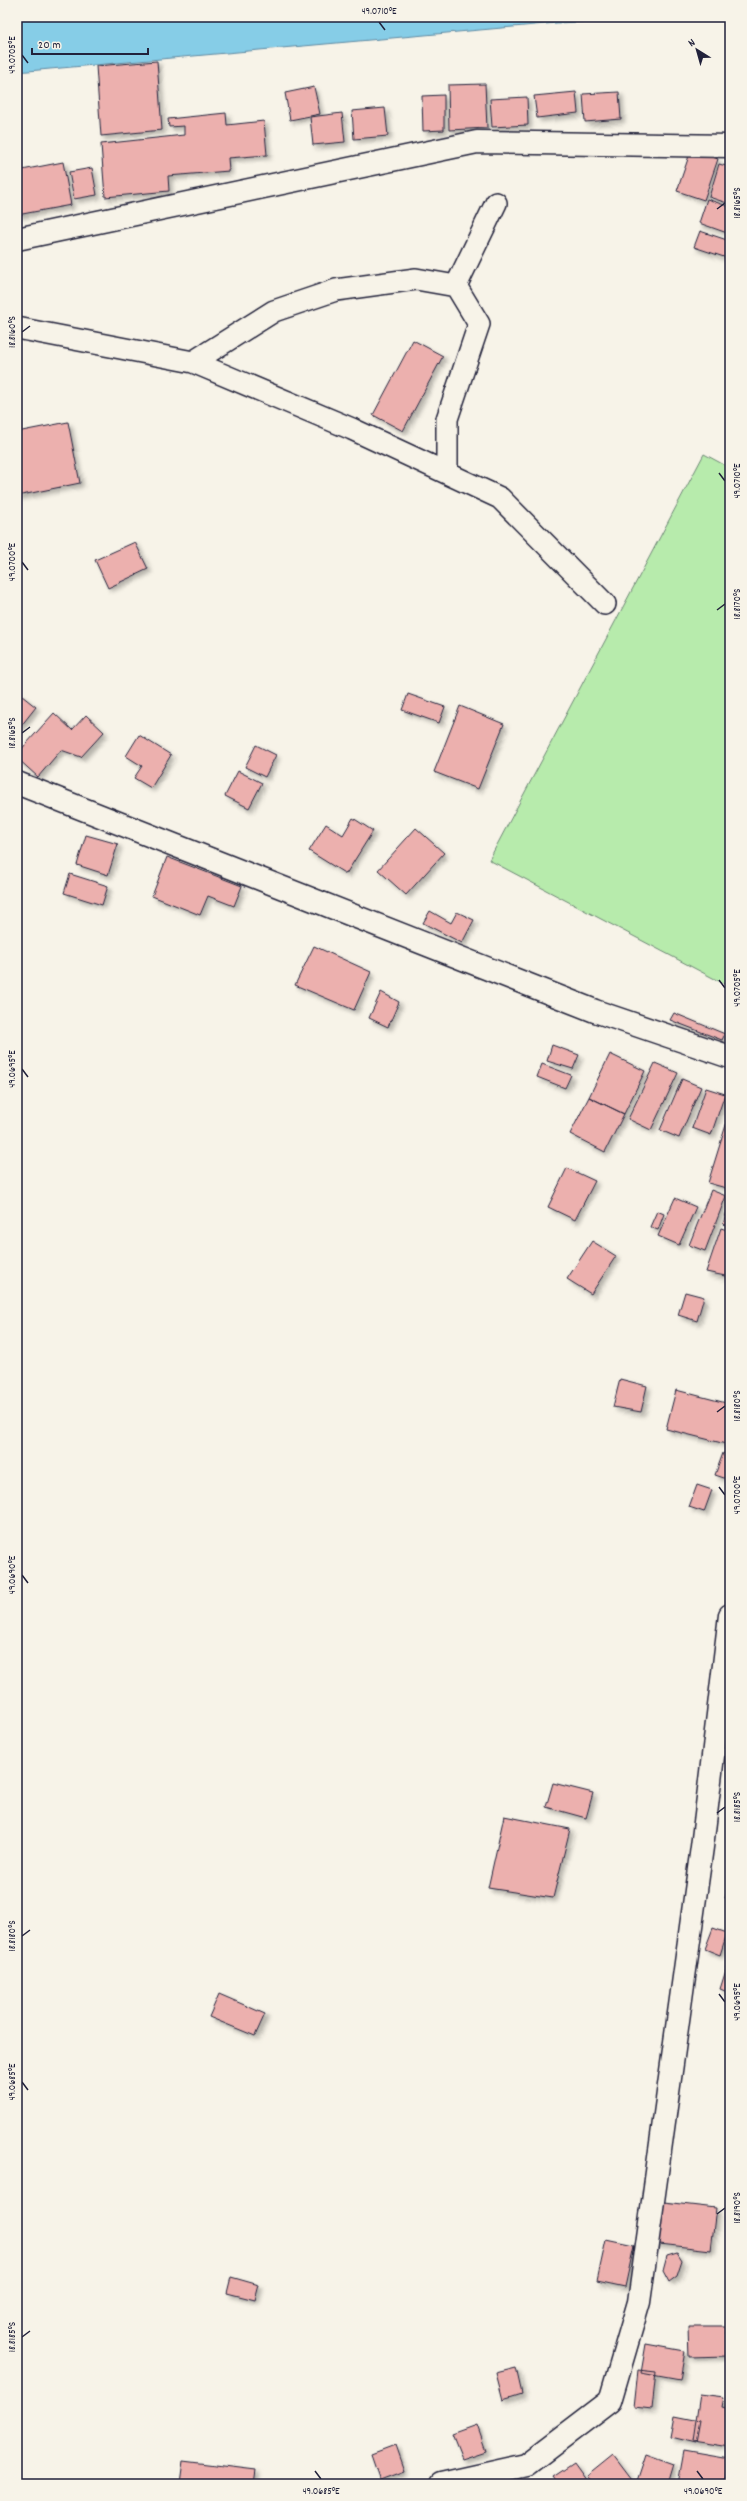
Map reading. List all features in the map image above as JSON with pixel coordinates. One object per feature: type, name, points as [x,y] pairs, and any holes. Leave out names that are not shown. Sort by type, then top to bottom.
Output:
[{"type":"street","points":[[17,239],[476,142],[730,146]]},
{"type":"street","points":[[17,783],[595,1011],[730,1056]]},
{"type":"street","points":[[441,2484],[526,2465],[610,2401],[639,2302],[702,1847],[730,1615]]},
{"type":"lane","points":[[456,286],[496,203]]},
{"type":"lane","points":[[193,362],[274,311],[336,290],[416,280],[456,286]]},
{"type":"lane","points":[[447,473],[447,419],[479,324],[456,286]]},
{"type":"lane","points":[[17,328],[193,362],[352,429],[447,473],[500,498],[605,604]]},
{"type":"green space","points":[[704,454],[730,468],[730,987],[489,860]]},
{"type":"water","points":[[17,17],[695,17],[557,23],[17,72]]},
{"type":"building","points":[[157,61],[162,130],[101,136],[96,66]]},
{"type":"building","points":[[485,84],[487,128],[449,130],[448,85]]},
{"type":"building","points":[[314,87],[320,114],[290,120],[285,93]]},
{"type":"building","points":[[576,92],[578,113],[537,118],[534,96]]},
{"type":"building","points":[[619,92],[621,119],[585,122],[583,94]]},
{"type":"building","points":[[444,95],[444,130],[423,131],[422,96]]},
{"type":"building","points":[[527,97],[528,125],[492,127],[490,99]]},
{"type":"building","points":[[385,108],[388,136],[354,139],[352,111]]},
{"type":"building","points":[[226,113],[227,125],[264,121],[267,155],[228,158],[229,171],[168,176],[169,191],[105,197],[101,144],[184,135],[184,126],[169,127],[168,119]]},
{"type":"building","points":[[342,113],[345,142],[313,145],[310,117]]},
{"type":"building","points":[[691,150],[718,159],[704,200],[677,191]]},
{"type":"building","points":[[63,162],[71,205],[17,215],[17,171]]},
{"type":"building","points":[[719,164],[730,167],[730,204],[709,197]]},
{"type":"building","points":[[92,168],[97,195],[74,199],[69,172]]},
{"type":"building","points":[[707,199],[730,207],[730,234],[699,223]]},
{"type":"building","points":[[700,231],[730,241],[730,259],[694,247]]},
{"type":"building","points":[[413,340],[443,356],[403,431],[373,415]]},
{"type":"building","points":[[68,422],[80,483],[17,496],[17,432]]},
{"type":"building","points":[[135,542],[148,569],[108,588],[95,560]]},
{"type":"building","points":[[17,692],[36,707],[17,731]]},
{"type":"building","points":[[408,694],[445,707],[439,723],[402,710]]},
{"type":"building","points":[[460,706],[504,724],[478,789],[434,772]]},
{"type":"building","points":[[54,713],[72,730],[86,715],[104,732],[81,757],[61,750],[38,777],[17,758],[17,754]]},
{"type":"building","points":[[139,735],[171,755],[151,788],[134,778],[142,766],[126,756]]},
{"type":"building","points":[[256,745],[276,755],[265,777],[245,767]]},
{"type":"building","points":[[238,771],[262,783],[249,808],[225,796]]},
{"type":"building","points":[[353,818],[373,831],[346,874],[309,851],[326,824],[343,835]]},
{"type":"building","points":[[416,828],[444,853],[406,895],[378,870]]},
{"type":"building","points":[[86,835],[118,844],[108,875],[77,865]]},
{"type":"building","points":[[167,857],[242,886],[234,906],[208,896],[200,915],[152,896]]},
{"type":"building","points":[[70,874],[108,886],[102,905],[64,893]]},
{"type":"building","points":[[430,911],[451,923],[457,912],[474,920],[462,943],[423,923]]},
{"type":"building","points":[[314,946],[371,972],[354,1010],[295,985]]},
{"type":"building","points":[[381,992],[399,1002],[388,1027],[369,1018]]},
{"type":"building","points":[[674,1013],[725,1034],[722,1040],[670,1020]]},
{"type":"building","points":[[552,1045],[579,1055],[573,1069],[547,1061]]},
{"type":"building","points":[[610,1054],[645,1071],[624,1114],[589,1097]]},
{"type":"building","points":[[655,1063],[678,1073],[651,1130],[628,1119]]},
{"type":"building","points":[[542,1064],[571,1075],[565,1088],[537,1077]]},
{"type":"building","points":[[682,1079],[701,1087],[679,1138],[660,1130]]},
{"type":"building","points":[[706,1088],[725,1094],[711,1135],[692,1128]]},
{"type":"building","points":[[589,1097],[624,1114],[605,1152],[570,1134]]},
{"type":"building","points":[[730,1112],[730,1175],[726,1188],[708,1183]]},
{"type":"building","points":[[567,1168],[595,1181],[575,1220],[548,1207]]},
{"type":"building","points":[[711,1190],[726,1196],[705,1251],[689,1245]]},
{"type":"building","points":[[675,1198],[696,1207],[679,1245],[658,1236]]},
{"type":"building","points":[[730,1201],[730,1226],[723,1224]]},
{"type":"building","points":[[657,1211],[664,1214],[658,1230],[650,1227]]},
{"type":"building","points":[[721,1228],[730,1231],[730,1277],[706,1272]]},
{"type":"building","points":[[592,1241],[616,1256],[591,1294],[567,1279]]},
{"type":"building","points":[[685,1292],[704,1297],[697,1321],[678,1315]]},
{"type":"building","points":[[620,1379],[647,1386],[641,1412],[613,1407]]},
{"type":"building","points":[[676,1390],[730,1404],[730,1445],[666,1429]]},
{"type":"building","points":[[723,1453],[730,1456],[730,1480],[715,1475]]},
{"type":"building","points":[[697,1485],[712,1490],[704,1512],[689,1507]]},
{"type":"building","points":[[553,1783],[593,1793],[586,1818],[546,1807]]},
{"type":"building","points":[[504,1816],[570,1829],[553,1898],[488,1888]]},
{"type":"building","points":[[730,1883],[730,1900],[725,1898]]},
{"type":"building","points":[[713,1928],[727,1933],[720,1955],[705,1949]]},
{"type":"building","points":[[727,1967],[730,1968],[730,1993],[720,1989]]},
{"type":"building","points":[[219,1994],[265,2014],[255,2036],[209,2017]]},
{"type":"building","points":[[655,2201],[716,2208],[711,2250],[650,2243]]},
{"type":"building","points":[[606,2240],[634,2246],[625,2287],[597,2281]]},
{"type":"building","points":[[677,2253],[682,2261],[677,2276],[669,2282],[663,2271],[667,2256]]},
{"type":"building","points":[[231,2277],[259,2285],[255,2300],[227,2293]]},
{"type":"building","points":[[688,2327],[728,2327],[728,2356],[689,2357]]},
{"type":"building","points":[[646,2344],[685,2351],[680,2380],[641,2373]]},
{"type":"building","points":[[516,2368],[522,2394],[503,2400],[496,2373]]},
{"type":"building","points":[[638,2370],[656,2372],[652,2409],[634,2407]]},
{"type":"building","points":[[700,2394],[724,2397],[722,2407],[730,2409],[730,2447],[693,2441]]},
{"type":"building","points":[[675,2416],[700,2421],[696,2443],[671,2437]]},
{"type":"building","points":[[477,2425],[486,2451],[462,2459],[452,2434]]},
{"type":"building","points":[[395,2445],[404,2471],[380,2480],[371,2454]]},
{"type":"building","points":[[684,2451],[730,2459],[725,2484],[678,2484]]},
{"type":"building","points":[[646,2454],[674,2464],[668,2484],[636,2484]]},
{"type":"building","points":[[613,2455],[635,2484],[594,2484],[587,2476]]},
{"type":"building","points":[[183,2461],[256,2470],[254,2484],[180,2483]]},
{"type":"building","points":[[574,2463],[589,2484],[558,2484],[553,2477]]}]
